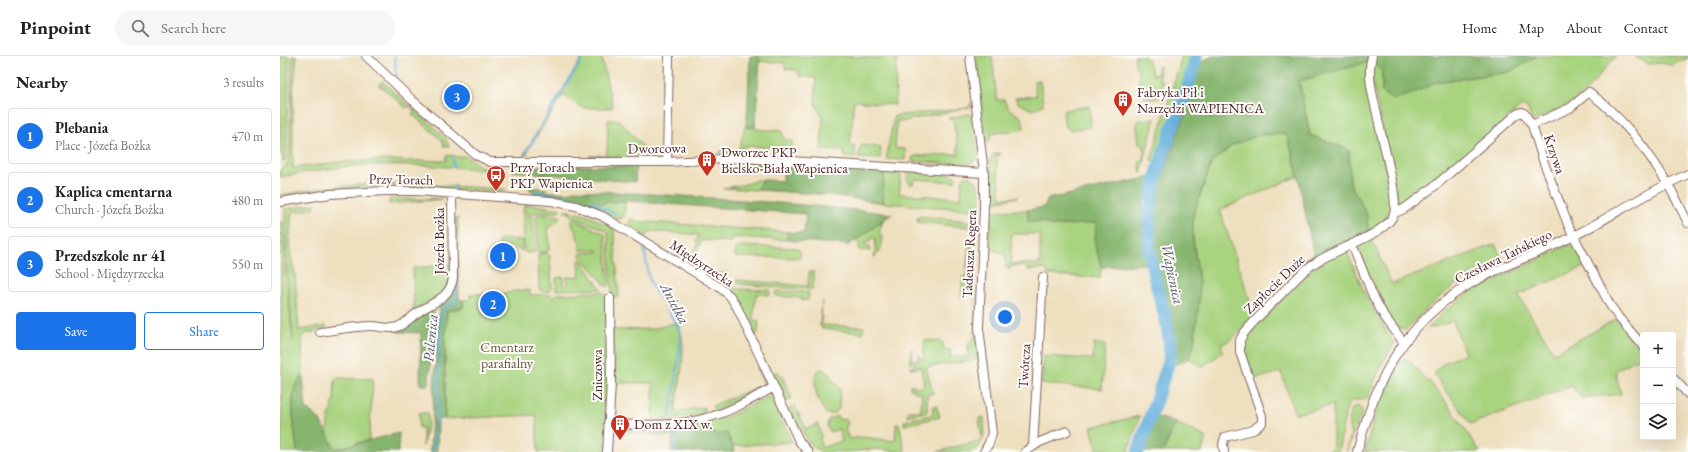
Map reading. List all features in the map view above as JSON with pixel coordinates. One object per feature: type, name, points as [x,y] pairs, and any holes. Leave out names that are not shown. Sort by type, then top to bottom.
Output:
[{"type":"street","name":"Dworcowa","points":[[366,56],[405,93],[476,155],[484,160],[498,162],[667,162],[742,158],[984,173]]},
{"type":"street","points":[[667,162],[668,56]]},
{"type":"street","name":"Tadeusza Regera","points":[[970,56],[984,173],[979,328],[992,428],[986,451]]},
{"type":"street","points":[[1372,56],[1369,69],[1370,79],[1393,191],[1395,213]]},
{"type":"street","points":[[1532,125],[1570,108],[1589,92],[1613,113],[1639,142],[1667,183],[1688,223]]},
{"type":"street","name":"Krzywa","points":[[1395,213],[1404,209],[1436,185],[1517,114],[1522,112],[1524,113],[1532,125],[1548,174],[1569,227],[1610,305],[1640,342]]},
{"type":"street","name":"Czesława Tańskiego","points":[[1357,452],[1378,389],[1395,356],[1414,330],[1436,309],[1470,284],[1574,236],[1667,183],[1688,174]]},
{"type":"street","name":"Przy Torach","points":[[280,202],[330,194],[370,191],[417,191],[521,198]]},
{"type":"street","name":"Józefa Bożka","points":[[320,332],[361,327],[398,327],[443,297],[451,287],[453,278],[452,194]]},
{"type":"street","name":"Międzyrzecka","points":[[521,198],[551,201],[576,206],[598,214],[621,226],[723,290],[730,296],[738,307],[799,441],[808,452]]},
{"type":"street","name":"Zapłocie Duże","points":[[1224,452],[1223,444],[1225,437],[1253,430],[1262,423],[1262,416],[1240,352],[1240,340],[1244,333],[1312,264],[1366,238],[1386,226],[1395,213]]},
{"type":"street","points":[[1352,244],[1373,296],[1384,316],[1404,343]]},
{"type":"street","name":"Twórcza","points":[[1033,446],[1043,277]]},
{"type":"street","name":"Zniczowa","points":[[607,452],[612,383],[610,298]]},
{"type":"street","points":[[1676,381],[1688,394]]},
{"type":"street","points":[[608,424],[674,424],[696,421],[724,412],[774,387]]},
{"type":"street","points":[[1025,452],[1033,446],[1067,431]]},
{"type":"green space","points":[[280,56],[289,56],[286,157],[285,161],[283,162],[282,154],[280,153]]},
{"type":"green space","points":[[292,56],[297,56],[293,94],[293,168],[341,162],[378,160],[446,161],[446,156],[452,155],[458,157],[465,156],[480,166],[491,169],[502,169],[502,171],[426,166],[368,165],[280,177],[280,170],[287,164],[289,158]]},
{"type":"green space","points":[[583,56],[601,56],[613,108],[583,108],[563,95],[528,150],[527,155],[523,155]]},
{"type":"green space","points":[[750,56],[757,56],[760,61],[755,126],[751,128],[745,127],[747,119]]},
{"type":"green space","points":[[757,56],[853,56],[875,58],[897,56],[895,105],[854,101],[850,145],[855,145],[855,158],[845,157],[843,151],[821,150],[823,117],[815,104],[816,78],[799,76],[799,70],[785,69],[785,63],[760,61]]},
{"type":"green space","points":[[976,56],[992,56],[997,100],[1004,100],[1008,108],[1022,118],[1024,129],[991,134],[989,142],[987,142],[983,123]]},
{"type":"green space","points":[[1134,56],[1145,56],[1146,59],[1148,59],[1152,75],[1158,74],[1157,66],[1160,66],[1159,80],[1163,81],[1160,98],[1145,100],[1144,91],[1140,91],[1138,69],[1136,69]]},
{"type":"green space","points":[[1182,56],[1192,56],[1156,161],[1151,160]]},
{"type":"green space","points":[[1212,56],[1369,56],[1368,62],[1299,81],[1310,135],[1349,150],[1350,183],[1367,215],[1368,232],[1314,258],[1299,180],[1287,134],[1258,135],[1233,145],[1212,162],[1193,215],[1193,239],[1199,281],[1199,301],[1194,344],[1189,358],[1170,367],[1173,348],[1170,320],[1153,248],[1153,218],[1161,178],[1186,112],[1191,84],[1198,65]]},
{"type":"green space","points":[[1374,56],[1537,56],[1509,72],[1436,82],[1414,93],[1393,100],[1382,93],[1382,71],[1372,63]]},
{"type":"green space","points":[[1537,56],[1616,56],[1587,90],[1575,101],[1533,121],[1527,107],[1522,106],[1432,185],[1399,207],[1372,79],[1372,63],[1382,71],[1382,93],[1414,93],[1436,82],[1509,72]]},
{"type":"green space","points":[[1634,56],[1688,56],[1688,58],[1671,65],[1661,63],[1648,64]]},
{"type":"green space","points":[[1368,62],[1367,79],[1390,191],[1391,206],[1385,220],[1368,232],[1367,215],[1350,183],[1349,150],[1310,135],[1299,81]]},
{"type":"green space","points":[[1040,80],[1043,105],[1032,110],[1018,103],[1015,98],[1036,96],[1034,81]]},
{"type":"green space","points":[[382,81],[411,107],[410,108],[408,106],[406,108],[381,86],[379,86]]},
{"type":"green space","points":[[1090,106],[1091,127],[1069,130],[1065,125],[1063,114],[1064,110]]},
{"type":"green space","points":[[413,108],[446,138],[449,146],[444,147],[443,141],[412,114],[414,112],[412,109]]},
{"type":"green space","points":[[966,108],[906,121],[897,121],[895,148],[905,149],[905,160],[886,159],[894,116]]},
{"type":"green space","points":[[969,114],[973,116],[978,158],[967,165],[912,161],[912,158],[915,156],[959,154],[953,119],[948,119]]},
{"type":"green space","points":[[1155,118],[1141,174],[1139,162],[1143,161],[1143,154],[1145,153],[1143,143],[1139,143],[1136,121]]},
{"type":"green space","points":[[608,120],[619,120],[650,155],[662,156],[590,157],[589,156],[607,155]]},
{"type":"green space","points":[[755,126],[755,129],[782,131],[784,140],[793,141],[792,149],[746,146],[735,153],[720,154],[720,151],[739,150],[745,127],[751,128]]},
{"type":"green space","points":[[1287,134],[1298,176],[1220,210],[1255,317],[1233,338],[1221,345],[1223,352],[1202,367],[1189,358],[1194,344],[1199,301],[1199,281],[1193,239],[1193,215],[1212,162],[1233,145],[1258,135]]},
{"type":"green space","points":[[861,145],[881,147],[880,159],[858,158]]},
{"type":"green space","points":[[999,153],[1001,155],[996,156],[1001,198],[1018,197],[994,202],[990,200],[990,159],[994,154]]},
{"type":"green space","points":[[747,162],[880,169],[884,175],[883,203],[831,195],[758,190],[759,186],[764,180],[783,181],[783,171],[746,168],[745,165]]},
{"type":"green space","points":[[513,166],[636,166],[635,182],[513,171]]},
{"type":"green space","points":[[896,170],[901,176],[899,194],[961,198],[962,180],[965,176],[971,177],[975,180],[979,188],[980,210],[883,203],[883,171],[896,172]]},
{"type":"green space","points":[[908,172],[952,174],[955,177],[955,182],[914,179],[913,184],[910,184],[907,179]]},
{"type":"green space","points":[[1150,178],[1146,198],[1143,200],[1142,212],[1146,212],[1144,245],[1149,264],[1101,267],[1095,243],[1096,223],[1053,226],[1042,222],[1028,221],[1028,210],[1044,207],[1048,199]]},
{"type":"green space","points":[[757,180],[764,180],[759,186],[758,190],[723,188],[743,185]]},
{"type":"green space","points":[[369,184],[412,184],[505,189],[505,192],[496,190],[472,191],[389,186],[317,192],[280,198],[280,195],[321,188]]},
{"type":"green space","points":[[530,187],[546,189],[549,192],[570,193],[573,190],[772,202],[892,214],[849,245],[786,240],[788,232],[804,233],[806,214],[625,201],[601,203],[597,208],[563,198],[535,195],[529,189]]},
{"type":"green space","points":[[389,199],[445,199],[389,204]]},
{"type":"green space","points":[[625,201],[625,214],[622,218],[617,219],[597,208],[601,203]]},
{"type":"green space","points":[[315,204],[314,209],[292,212],[289,245],[295,276],[299,330],[326,326],[326,329],[305,334],[302,337],[303,377],[294,389],[293,400],[297,452],[281,452],[282,389],[280,222],[283,222],[285,271],[293,339],[286,257],[285,209]]},
{"type":"green space","points":[[528,204],[560,209],[557,213],[540,211],[534,214],[523,213],[524,206]]},
{"type":"green space","points":[[564,210],[589,216],[614,228],[619,297],[612,297],[608,233],[605,230],[571,216],[570,213]]},
{"type":"green space","points":[[1028,210],[1028,221],[1042,222],[1053,226],[1096,222],[1095,243],[1101,267],[1100,278],[1048,275],[1046,269],[1027,270],[1026,266],[1010,266],[1010,270],[1006,268],[1005,254],[992,250],[988,247],[991,214],[994,211]],"holes":[[[1011,234],[1040,234],[1040,264],[1011,264]]]},
{"type":"green space","points":[[538,214],[560,216],[560,219],[548,228],[550,248],[547,252],[538,252],[536,218]]},
{"type":"green space","points":[[523,216],[533,216],[535,252],[526,253],[524,250]]},
{"type":"green space","points":[[918,216],[978,222],[976,228],[917,222]]},
{"type":"green space","points":[[458,218],[459,300],[463,300],[463,307],[447,311],[445,345],[445,419],[438,419],[437,452],[430,452],[439,309],[440,304],[449,293],[454,219]]},
{"type":"green space","points":[[573,219],[605,234],[609,284],[607,287],[580,255],[581,253],[598,252],[598,250],[580,250],[580,243],[571,221]]},
{"type":"green space","points":[[630,219],[634,219],[634,221],[788,232],[786,240],[732,237],[730,242],[702,240],[693,260],[706,268],[709,267],[715,272],[728,273],[726,278],[729,279],[727,284],[736,289],[770,290],[770,295],[756,294],[753,320],[759,321],[758,332],[756,332],[757,336],[754,335],[743,308],[733,294],[714,278],[684,262],[689,253],[692,254],[698,244],[696,242],[699,235],[650,231],[646,237],[630,227]]},
{"type":"green space","points":[[883,221],[879,233],[882,236],[880,252],[874,257],[876,239],[871,238],[870,242],[865,242],[865,245],[870,246],[870,251],[859,250],[859,242],[854,241]]},
{"type":"green space","points":[[1371,238],[1392,284],[1495,244],[1503,260],[1473,274],[1455,285],[1434,302],[1407,329],[1404,330],[1395,326],[1382,303],[1357,248],[1358,245]]},
{"type":"green space","points":[[499,239],[522,240],[522,251],[511,246],[499,246]]},
{"type":"green space","points":[[969,242],[972,243],[969,282],[967,295],[961,297],[963,276],[966,276]]},
{"type":"green space","points":[[1569,245],[1575,247],[1587,266],[1518,295],[1554,353],[1616,319],[1640,346],[1640,358],[1616,370],[1621,394],[1581,398],[1572,386],[1471,424],[1435,376],[1438,368],[1442,365],[1465,354],[1453,321],[1428,329],[1446,310],[1472,291]]},
{"type":"green space","points":[[739,246],[796,248],[800,251],[800,258],[735,257],[735,251]]},
{"type":"green space","points":[[1344,252],[1348,254],[1367,298],[1394,344],[1382,364],[1367,399],[1354,401],[1348,406],[1344,418],[1338,452],[1324,452],[1333,448],[1333,405],[1295,414],[1281,372],[1255,379],[1246,362],[1244,344],[1250,332],[1314,267]]},
{"type":"green space","points":[[547,253],[550,256],[552,288],[549,291],[542,291],[539,288],[538,254]]},
{"type":"green space","points":[[579,260],[581,260],[601,289],[556,290],[556,278],[564,277],[563,284],[566,286],[569,283],[567,282],[567,277],[580,276]]},
{"type":"green space","points":[[451,264],[452,273],[447,290],[414,312],[413,268]]},
{"type":"green space","points":[[809,272],[814,272],[814,283],[811,283],[813,288],[809,290],[739,284],[736,280],[808,286]]},
{"type":"green space","name":"Cmentarz parafialny","points":[[530,290],[530,295],[551,294],[553,298],[555,298],[556,294],[602,292],[606,295],[608,342],[605,452],[538,452],[536,415],[445,419],[445,345],[447,311],[463,307],[463,300],[470,300],[470,294],[508,293]]},
{"type":"green space","points":[[776,291],[809,293],[808,300],[802,300],[802,298],[775,296]]},
{"type":"green space","points":[[976,291],[975,331],[978,360],[926,367],[933,393],[927,395],[927,412],[907,416],[909,411],[921,411],[922,393],[915,392],[914,390],[910,389],[910,385],[914,385],[915,388],[924,386],[921,367],[911,369],[911,367],[915,367],[915,364],[910,363],[911,350],[912,349],[911,360],[918,360],[919,355],[921,359],[923,359],[925,340],[940,341],[943,343],[943,349],[951,350],[950,357],[968,357],[968,345],[971,340],[974,340]]},
{"type":"green space","points":[[822,301],[821,325],[864,327],[863,333],[822,329],[820,325]]},
{"type":"green space","points":[[434,307],[429,383],[427,385],[420,385],[421,333],[397,332],[397,330]]},
{"type":"green space","points":[[678,322],[683,344],[683,355],[681,378],[675,412],[704,407],[704,414],[677,419],[654,419],[653,383],[621,383],[618,386],[615,384],[612,330],[652,329]]},
{"type":"green space","points":[[1094,343],[1105,345],[1102,389],[1042,384],[1043,356],[1093,359]]},
{"type":"green space","points":[[1405,359],[1410,361],[1427,382],[1429,381],[1452,410],[1480,452],[1365,452],[1375,416],[1386,386],[1398,364]]},
{"type":"green space","points":[[757,368],[759,368],[765,383],[764,387],[715,411],[712,406],[764,384]]},
{"type":"green space","points":[[820,369],[826,370],[840,390],[839,409],[833,414],[827,414],[816,392],[815,379]]},
{"type":"green space","points":[[777,372],[782,376],[792,398],[786,401],[773,373]]},
{"type":"green space","points":[[303,377],[306,409],[315,415],[320,421],[335,449],[399,433],[398,452],[297,452],[293,400],[294,389]]},
{"type":"green space","points":[[335,378],[373,379],[369,440],[335,449],[327,436],[328,421],[334,400]]},
{"type":"green space","points":[[769,396],[772,398],[792,442],[733,446],[727,433],[718,434],[703,430],[691,433],[685,426],[707,422],[722,416],[725,418]]},
{"type":"green space","points":[[936,405],[940,417],[904,425],[904,421],[931,415],[933,412],[933,407]]},
{"type":"green space","points":[[795,406],[806,429],[818,424],[821,436],[820,446],[824,447],[842,441],[839,429],[831,432],[827,427],[828,420],[837,416],[839,419],[846,420],[848,423],[845,429],[849,439],[862,437],[895,441],[896,424],[899,423],[905,452],[876,449],[850,452],[821,452],[809,443],[789,409]]},
{"type":"green space","points":[[1359,406],[1363,412],[1354,430],[1346,452],[1351,435],[1349,426],[1350,414],[1354,407]]},
{"type":"green space","points":[[419,413],[428,413],[428,424],[423,446],[423,427],[419,428]]},
{"type":"green space","points":[[1140,416],[1128,452],[1107,452],[1106,448],[1097,450],[1091,427]]},
{"type":"green space","points":[[1154,416],[1176,423],[1163,452],[1142,452]]},
{"type":"green space","points":[[984,417],[982,441],[973,452],[936,452],[982,440],[979,418]]},
{"type":"green space","points":[[1176,423],[1206,437],[1202,452],[1163,452]]},
{"type":"green space","points":[[685,426],[691,433],[703,430],[718,434],[727,433],[735,452],[671,452],[673,436],[675,435],[671,428]]},
{"type":"green space","points":[[614,428],[669,428],[673,436],[612,430]]},
{"type":"waterway","name":"Palenica","points":[[395,56],[396,79]]},
{"type":"waterway","name":"Anielka","points":[[525,153],[584,56]]},
{"type":"waterway","name":"Wapienica","points":[[1138,452],[1169,362],[1170,347],[1165,317],[1150,258],[1149,235],[1151,201],[1161,162],[1188,86],[1196,56]]},
{"type":"waterway","name":"Palenica","points":[[452,158],[454,167]]},
{"type":"waterway","name":"Palenica","points":[[454,185],[455,190]]},
{"type":"waterway","name":"Anielka","points":[[535,191],[594,203],[615,214]]},
{"type":"waterway","name":"Anielka","points":[[644,248],[651,284],[677,325],[680,333],[680,351],[670,417]]},
{"type":"waterway","name":"Palenica","points":[[432,452],[437,419],[441,313],[446,306],[456,302],[457,279]]},
{"type":"waterway","name":"Anielka","points":[[670,429],[675,439],[674,452]]},
{"type":"place","name":"Przedszkole nr 41","points":[[457,97]]},
{"type":"place","name":"Fabryka Pił i Narzędzi WAPIENICA","points":[[1123,117]]},
{"type":"place","name":"Dworzec PKP Bielsko-Biała Wapienica","points":[[707,177]]},
{"type":"place","name":"Przy Torach PKP Wapienica","points":[[496,192]]},
{"type":"place","name":"Plebania","points":[[503,256]]},
{"type":"place","name":"Kaplica cmentarna","points":[[493,304]]},
{"type":"place","name":"Dom z XIX w.","points":[[620,441]]}]
